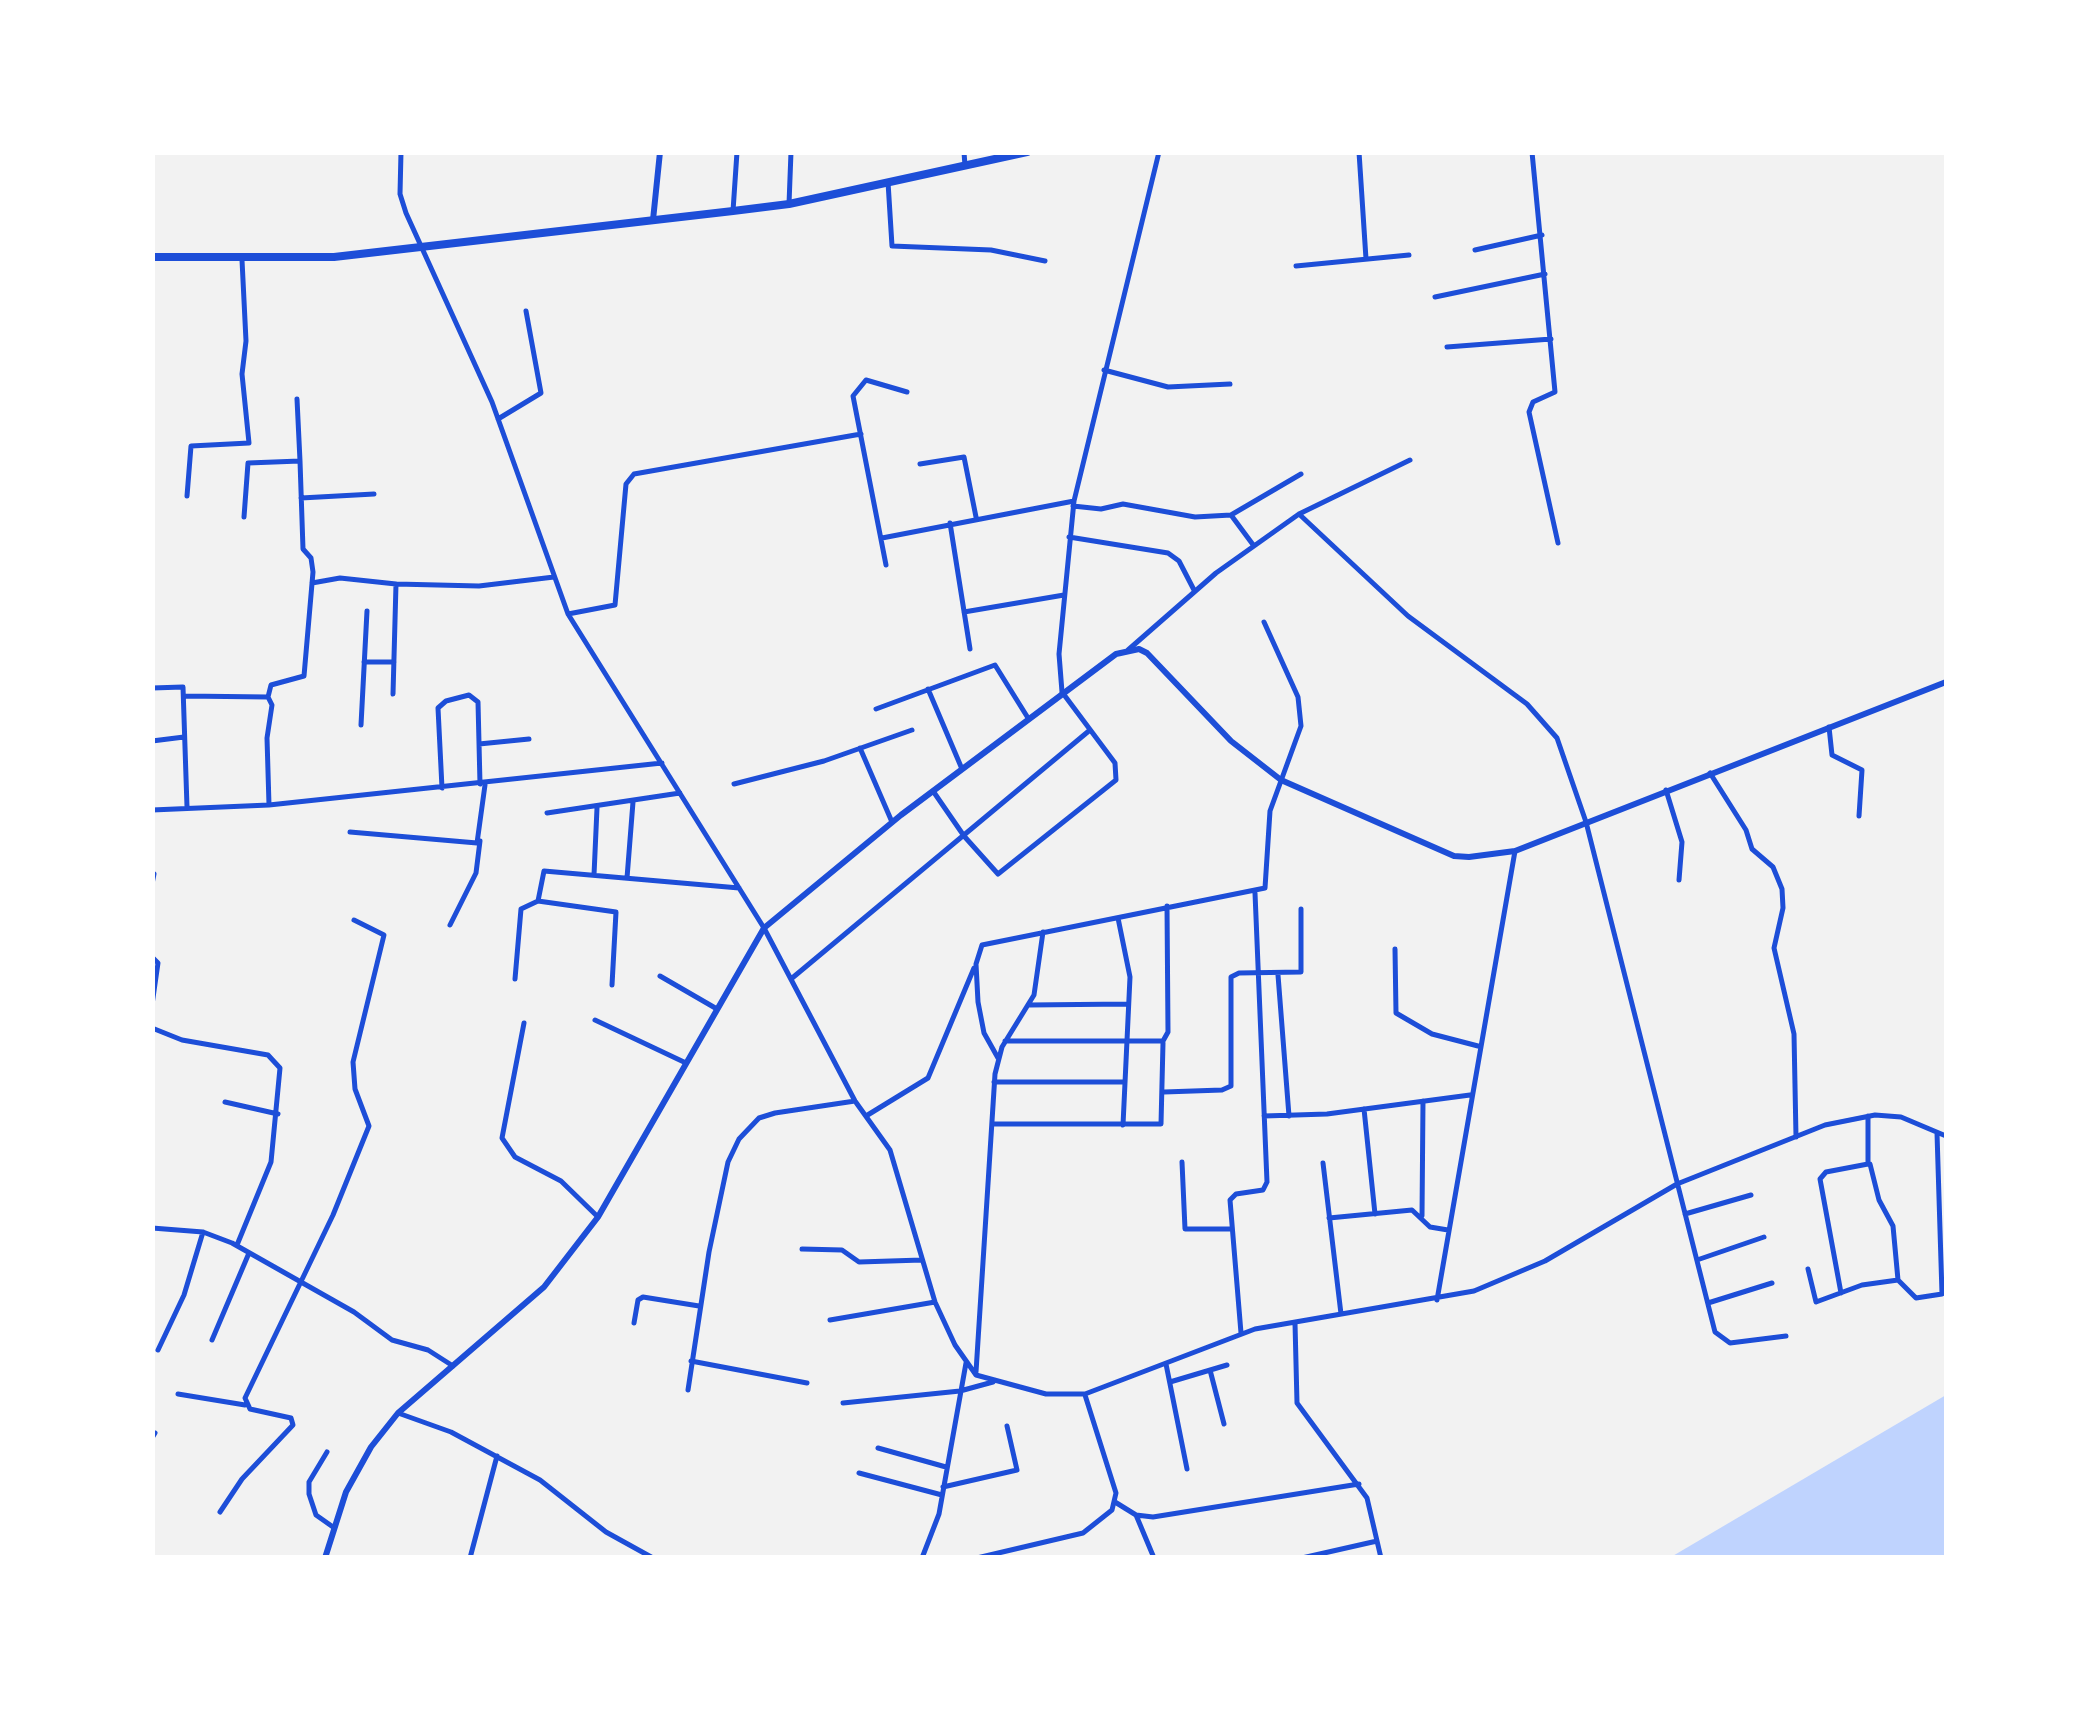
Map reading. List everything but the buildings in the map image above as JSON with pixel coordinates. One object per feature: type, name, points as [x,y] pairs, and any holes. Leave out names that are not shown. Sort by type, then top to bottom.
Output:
[{"type":"highway","points":[[152,256],[242,260],[422,248],[789,204],[1027,152]]},
{"type":"main road","points":[[653,220],[660,152]]},
{"type":"main road","points":[[325,1558],[333,1527],[363,1462],[398,1413],[544,1287],[598,1217],[764,928],[933,790],[1062,692],[1128,650],[1147,653],[1231,742],[1281,780],[1454,856],[1514,850],[1946,682]]},
{"type":"street","points":[[401,152],[400,194],[498,419],[568,614],[764,928],[855,1101],[897,1166],[935,1302],[976,1375],[1046,1394],[1085,1394],[1241,1333],[1437,1300],[1544,1261],[1677,1184],[1796,1136],[1868,1116],[1901,1117],[1946,1136]]},
{"type":"street","points":[[733,211],[737,152]]},
{"type":"street","points":[[789,204],[791,152]]},
{"type":"street","points":[[964,152],[965,166]]},
{"type":"street","points":[[933,790],[964,836],[998,874],[1116,780],[1115,763],[1062,692],[1064,595],[1074,504],[1159,152]]},
{"type":"street","points":[[1359,152],[1366,259]]},
{"type":"street","points":[[1532,152],[1555,392],[1533,402],[1529,412],[1558,543]]},
{"type":"street","points":[[888,182],[892,246],[991,250],[1046,261]]},
{"type":"street","points":[[1475,250],[1542,235]]},
{"type":"street","points":[[1296,266],[1409,255]]},
{"type":"street","points":[[187,496],[191,446],[249,443],[242,374],[246,341],[242,260]]},
{"type":"street","points":[[1435,297],[1545,274]]},
{"type":"street","points":[[498,419],[541,393],[526,311]]},
{"type":"street","points":[[1447,347],[1551,339]]},
{"type":"street","points":[[1104,370],[1168,388],[1230,384]]},
{"type":"street","points":[[886,565],[853,396],[862,382],[872,381],[907,392]]},
{"type":"street","points":[[269,805],[267,738],[272,704],[268,697],[272,685],[304,676],[312,583],[312,561],[303,549],[297,398]]},
{"type":"street","points":[[568,614],[615,605],[626,484],[634,474],[861,434]]},
{"type":"street","points":[[920,464],[964,457],[976,518]]},
{"type":"street","points":[[1128,650],[1194,590],[1300,514],[1410,460]]},
{"type":"street","points":[[244,517],[248,463],[300,461]]},
{"type":"street","points":[[882,538],[976,518],[1074,504],[1101,509],[1123,504],[1195,517],[1231,515],[1301,474]]},
{"type":"street","points":[[301,498],[374,494]]},
{"type":"street","points":[[1300,514],[1408,616],[1544,719],[1557,738],[1586,822],[1715,1332],[1724,1342],[1786,1336]]},
{"type":"street","points":[[1231,515],[1254,546]]},
{"type":"street","points":[[950,524],[970,650]]},
{"type":"street","points":[[1069,536],[1168,552],[1178,561],[1194,590]]},
{"type":"street","points":[[312,583],[340,578],[479,586],[554,577]]},
{"type":"street","points":[[394,694],[396,584]]},
{"type":"street","points":[[964,612],[1064,595]]},
{"type":"street","points":[[361,724],[367,611]]},
{"type":"street","points":[[866,1116],[928,1078],[982,945],[1265,888],[1268,820],[1297,741],[1300,712],[1292,682],[1264,622]]},
{"type":"street","points":[[364,662],[394,662]]},
{"type":"street","points":[[876,708],[995,666],[1028,718]]},
{"type":"street","points":[[152,688],[181,684],[186,808]]},
{"type":"street","points":[[928,689],[962,769]]},
{"type":"street","points":[[442,788],[440,704],[469,695],[476,699],[482,784],[480,841],[476,873],[450,925]]},
{"type":"street","points":[[184,696],[268,697]]},
{"type":"street","points":[[1829,727],[1832,755],[1862,770],[1860,816]]},
{"type":"street","points":[[734,784],[912,730]]},
{"type":"street","points":[[791,979],[1090,730]]},
{"type":"street","points":[[152,742],[185,737]]},
{"type":"street","points":[[479,744],[529,739]]},
{"type":"street","points":[[860,748],[892,822]]},
{"type":"street","points":[[152,810],[269,805],[664,763]]},
{"type":"street","points":[[1710,773],[1746,830],[1752,849],[1773,867],[1782,889],[1783,908],[1774,948],[1794,1034],[1796,1136]]},
{"type":"street","points":[[1666,790],[1682,842],[1679,880]]},
{"type":"street","points":[[547,813],[680,793]]},
{"type":"street","points":[[627,878],[633,802]]},
{"type":"street","points":[[594,875],[596,807]]},
{"type":"street","points":[[350,832],[480,841]]},
{"type":"street","points":[[1437,1300],[1514,850]]},
{"type":"street","points":[[538,901],[544,871],[739,888]]},
{"type":"street","points":[[152,884],[154,874]]},
{"type":"street","points":[[1241,1333],[1231,1228],[1232,1197],[1266,1187],[1255,892]]},
{"type":"street","points":[[516,979],[521,909],[538,901],[616,912],[612,984]]},
{"type":"street","points":[[992,1124],[1161,1124],[1163,1041],[1168,1032],[1167,906]]},
{"type":"street","points":[[1164,1092],[1222,1090],[1230,1086],[1231,977],[1294,975],[1302,968],[1302,909]]},
{"type":"street","points":[[1118,918],[1130,968],[1122,1125]]},
{"type":"street","points":[[245,1405],[248,1388],[302,1282],[369,1126],[355,1089],[353,1062],[384,935],[354,920]]},
{"type":"street","points":[[976,1375],[994,1082],[1005,1041],[1029,1005],[1036,985],[1043,932]]},
{"type":"street","points":[[1395,949],[1396,1013],[1432,1034],[1478,1046]]},
{"type":"street","points":[[152,958],[158,963],[152,1004]]},
{"type":"street","points":[[976,964],[984,1033],[998,1058]]},
{"type":"street","points":[[1278,974],[1289,1116]]},
{"type":"street","points":[[660,976],[717,1009]]},
{"type":"street","points":[[1029,1005],[1128,1004]]},
{"type":"street","points":[[595,1020],[686,1064]]},
{"type":"street","points":[[524,1024],[502,1138],[515,1157],[561,1180],[598,1217]]},
{"type":"street","points":[[152,1028],[182,1040],[268,1055],[280,1068],[274,1148],[236,1245]]},
{"type":"street","points":[[1005,1041],[1163,1041]]},
{"type":"street","points":[[994,1082],[1124,1082]]},
{"type":"street","points":[[1264,1116],[1364,1109],[1470,1094]]},
{"type":"street","points":[[688,1390],[698,1306],[728,1162],[747,1128],[774,1113],[855,1101]]},
{"type":"street","points":[[1422,1216],[1424,1101]]},
{"type":"street","points":[[225,1102],[278,1114]]},
{"type":"street","points":[[1364,1109],[1375,1214]]},
{"type":"street","points":[[1868,1116],[1870,1161],[1879,1200],[1893,1226],[1898,1280],[1916,1298],[1939,1297],[1944,1291],[1937,1131]]},
{"type":"street","points":[[1841,1293],[1820,1179],[1826,1172],[1870,1161]]},
{"type":"street","points":[[1182,1162],[1185,1228],[1231,1228]]},
{"type":"street","points":[[1322,1164],[1341,1316]]},
{"type":"street","points":[[1685,1214],[1751,1195]]},
{"type":"street","points":[[1329,1218],[1412,1210],[1430,1227],[1448,1230]]},
{"type":"street","points":[[152,1228],[204,1232],[236,1245],[392,1340],[428,1350],[453,1366]]},
{"type":"street","points":[[158,1350],[184,1295],[204,1232]]},
{"type":"street","points":[[1696,1260],[1764,1237]]},
{"type":"street","points":[[802,1249],[847,1252],[859,1262],[922,1260]]},
{"type":"street","points":[[212,1340],[250,1252]]},
{"type":"street","points":[[1808,1269],[1813,1300],[1898,1280]]},
{"type":"street","points":[[1708,1302],[1772,1283]]},
{"type":"street","points":[[634,1323],[638,1300],[643,1296],[698,1306]]},
{"type":"street","points":[[830,1320],[935,1302]]},
{"type":"street","points":[[1295,1323],[1297,1403],[1359,1484],[1381,1558]]},
{"type":"street","points":[[690,1361],[807,1382]]},
{"type":"street","points":[[922,1558],[942,1491],[966,1363]]},
{"type":"street","points":[[1166,1364],[1187,1469]]},
{"type":"street","points":[[1170,1382],[1227,1365]]},
{"type":"street","points":[[1210,1370],[1224,1424]]},
{"type":"street","points":[[843,1403],[960,1391],[994,1382]]},
{"type":"street","points":[[178,1394],[245,1405],[291,1418],[292,1425],[242,1479],[220,1512]]},
{"type":"street","points":[[977,1558],[1083,1533],[1103,1519],[1116,1502],[1085,1394]]},
{"type":"street","points":[[398,1413],[451,1432],[497,1456],[562,1494],[618,1540],[654,1558]]},
{"type":"street","points":[[859,1473],[942,1491],[1016,1470],[1007,1426]]},
{"type":"street","points":[[878,1448],[946,1468]]},
{"type":"street","points":[[327,1452],[309,1482],[309,1494],[316,1515],[333,1527]]},
{"type":"street","points":[[470,1558],[497,1456]]},
{"type":"street","points":[[1116,1502],[1136,1515],[1154,1517],[1359,1484]]},
{"type":"street","points":[[1136,1515],[1154,1558]]},
{"type":"street","points":[[1302,1558],[1378,1540]]},
{"type":"water","points":[[1946,1395],[1946,1557],[1671,1557]]}]
